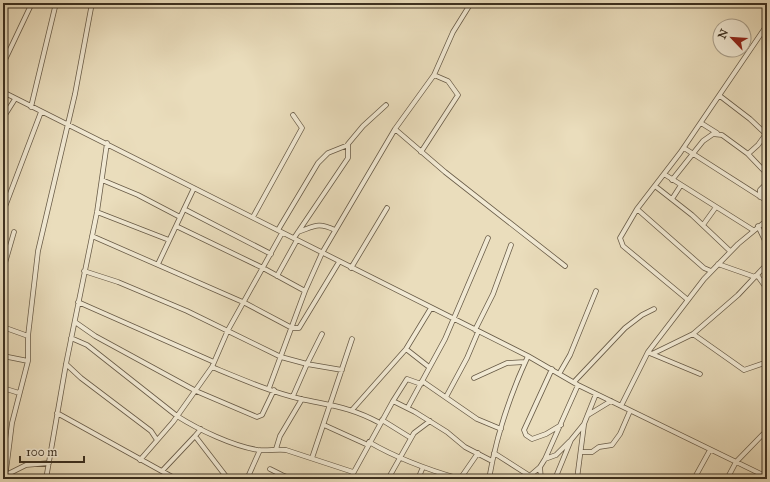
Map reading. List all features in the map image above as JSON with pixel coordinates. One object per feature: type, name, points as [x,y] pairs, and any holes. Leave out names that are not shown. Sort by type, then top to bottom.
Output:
[{"type":"street","points":[[3,64],[32,3]]},
{"type":"street","points":[[31,107],[56,3]]},
{"type":"street","points":[[5,477],[12,423],[28,361],[28,336],[38,251],[68,124],[92,3]]},
{"type":"street","points":[[269,388],[305,290],[322,253],[395,129],[434,75],[453,32],[471,3]]},
{"type":"street","points":[[688,300],[620,242],[621,235],[637,210],[684,148],[720,96],[767,24]]},
{"type":"street","points":[[421,152],[458,95],[448,81],[434,75]]},
{"type":"street","points":[[3,92],[528,356],[578,385],[767,478]]},
{"type":"street","points":[[720,96],[750,119],[767,135],[748,154]]},
{"type":"street","points":[[3,118],[15,99]]},
{"type":"street","points":[[140,460],[177,416],[212,367],[228,330],[264,268],[280,232],[318,163],[328,153],[348,145],[363,126],[386,105]]},
{"type":"street","points":[[3,212],[41,112]]},
{"type":"street","points":[[253,217],[302,128],[293,115]]},
{"type":"street","points":[[621,406],[648,352],[704,279],[730,251],[753,230],[766,221],[767,178],[765,171],[748,154],[701,123]]},
{"type":"street","points":[[395,129],[421,152],[565,266]]},
{"type":"street","points":[[672,180],[704,139],[717,133]]},
{"type":"street","points":[[46,479],[74,322],[97,212],[107,143]]},
{"type":"street","points":[[277,276],[298,232],[348,158],[348,145]]},
{"type":"street","points":[[684,148],[766,202]]},
{"type":"street","points":[[664,174],[753,230]]},
{"type":"street","points":[[102,180],[138,195],[180,217]]},
{"type":"street","points":[[760,197],[760,190],[766,184]]},
{"type":"street","points":[[672,199],[681,185]]},
{"type":"street","points":[[655,186],[703,225],[730,251]]},
{"type":"street","points":[[158,264],[194,188]]},
{"type":"street","points":[[703,225],[716,207]]},
{"type":"street","points":[[351,268],[387,208]]},
{"type":"street","points":[[184,209],[271,254]]},
{"type":"street","points":[[637,210],[704,268],[712,271]]},
{"type":"street","points":[[97,212],[169,240]]},
{"type":"street","points":[[298,232],[316,225],[324,224],[335,230]]},
{"type":"street","points":[[176,226],[264,268],[305,290]]},
{"type":"street","points":[[758,226],[767,245]]},
{"type":"street","points":[[3,270],[14,232]]},
{"type":"street","points":[[92,236],[245,303],[292,328],[299,328],[339,262]]},
{"type":"street","points":[[408,407],[454,320],[488,238]]},
{"type":"street","points":[[446,397],[467,358],[476,331],[493,294],[511,245]]},
{"type":"street","points":[[718,264],[749,274],[762,281],[767,281]]},
{"type":"street","points":[[652,354],[693,334],[733,300],[767,264]]},
{"type":"street","points":[[704,268],[704,279]]},
{"type":"street","points":[[84,271],[118,282],[228,330],[281,356],[307,364],[342,370]]},
{"type":"street","points":[[762,281],[767,289]]},
{"type":"street","points":[[559,374],[570,355],[596,291]]},
{"type":"street","points":[[78,302],[214,362]]},
{"type":"street","points":[[352,410],[406,349],[431,308]]},
{"type":"street","points":[[574,382],[626,328],[642,315],[654,309]]},
{"type":"street","points":[[74,322],[99,338],[159,369],[196,391],[259,417],[274,390]]},
{"type":"street","points":[[3,327],[28,336]]},
{"type":"street","points":[[293,396],[322,334]]},
{"type":"street","points":[[693,334],[744,370],[767,362]]},
{"type":"street","points":[[71,338],[87,344],[177,416],[201,429],[239,445],[260,450],[276,449],[312,458],[354,472]]},
{"type":"street","points":[[312,458],[352,339]]},
{"type":"street","points":[[406,349],[429,367]]},
{"type":"street","points":[[648,352],[700,374]]},
{"type":"street","points":[[3,356],[28,361]]},
{"type":"street","points":[[488,479],[513,390],[528,356]]},
{"type":"street","points":[[474,378],[507,363],[525,362]]},
{"type":"street","points":[[66,364],[81,378],[151,431],[157,440]]},
{"type":"street","points":[[212,367],[302,399],[331,404],[352,410],[381,422],[411,438]]},
{"type":"street","points":[[552,369],[524,430],[526,435],[532,439],[546,434],[561,425]]},
{"type":"street","points":[[350,479],[368,444],[407,379],[422,383],[446,397],[477,419],[501,429]]},
{"type":"street","points":[[526,479],[540,467],[545,458],[578,385]]},
{"type":"street","points":[[3,388],[19,393]]},
{"type":"street","points":[[545,458],[556,455],[572,440],[584,424],[596,394]]},
{"type":"street","points":[[276,449],[280,436],[302,399]]},
{"type":"street","points":[[588,415],[611,400]]},
{"type":"street","points":[[393,401],[408,407],[465,446],[492,461]]},
{"type":"street","points":[[582,452],[592,452],[598,447],[612,445],[630,411]]},
{"type":"street","points":[[57,413],[176,479]]},
{"type":"street","points":[[388,479],[416,431],[430,421]]},
{"type":"street","points":[[577,479],[582,452],[584,424]]},
{"type":"street","points":[[324,425],[399,458],[460,479],[478,453]]},
{"type":"street","points":[[162,471],[201,429]]},
{"type":"street","points":[[728,479],[736,462],[767,430]]},
{"type":"street","points":[[195,436],[228,479]]},
{"type":"street","points":[[556,479],[572,440]]},
{"type":"street","points":[[247,479],[260,450]]},
{"type":"street","points":[[694,479],[710,450]]},
{"type":"street","points":[[494,454],[530,476],[540,479],[540,467]]},
{"type":"street","points":[[5,477],[26,465],[49,463]]},
{"type":"street","points":[[418,479],[423,467]]},
{"type":"street","points":[[270,469],[281,477],[292,479]]}]
